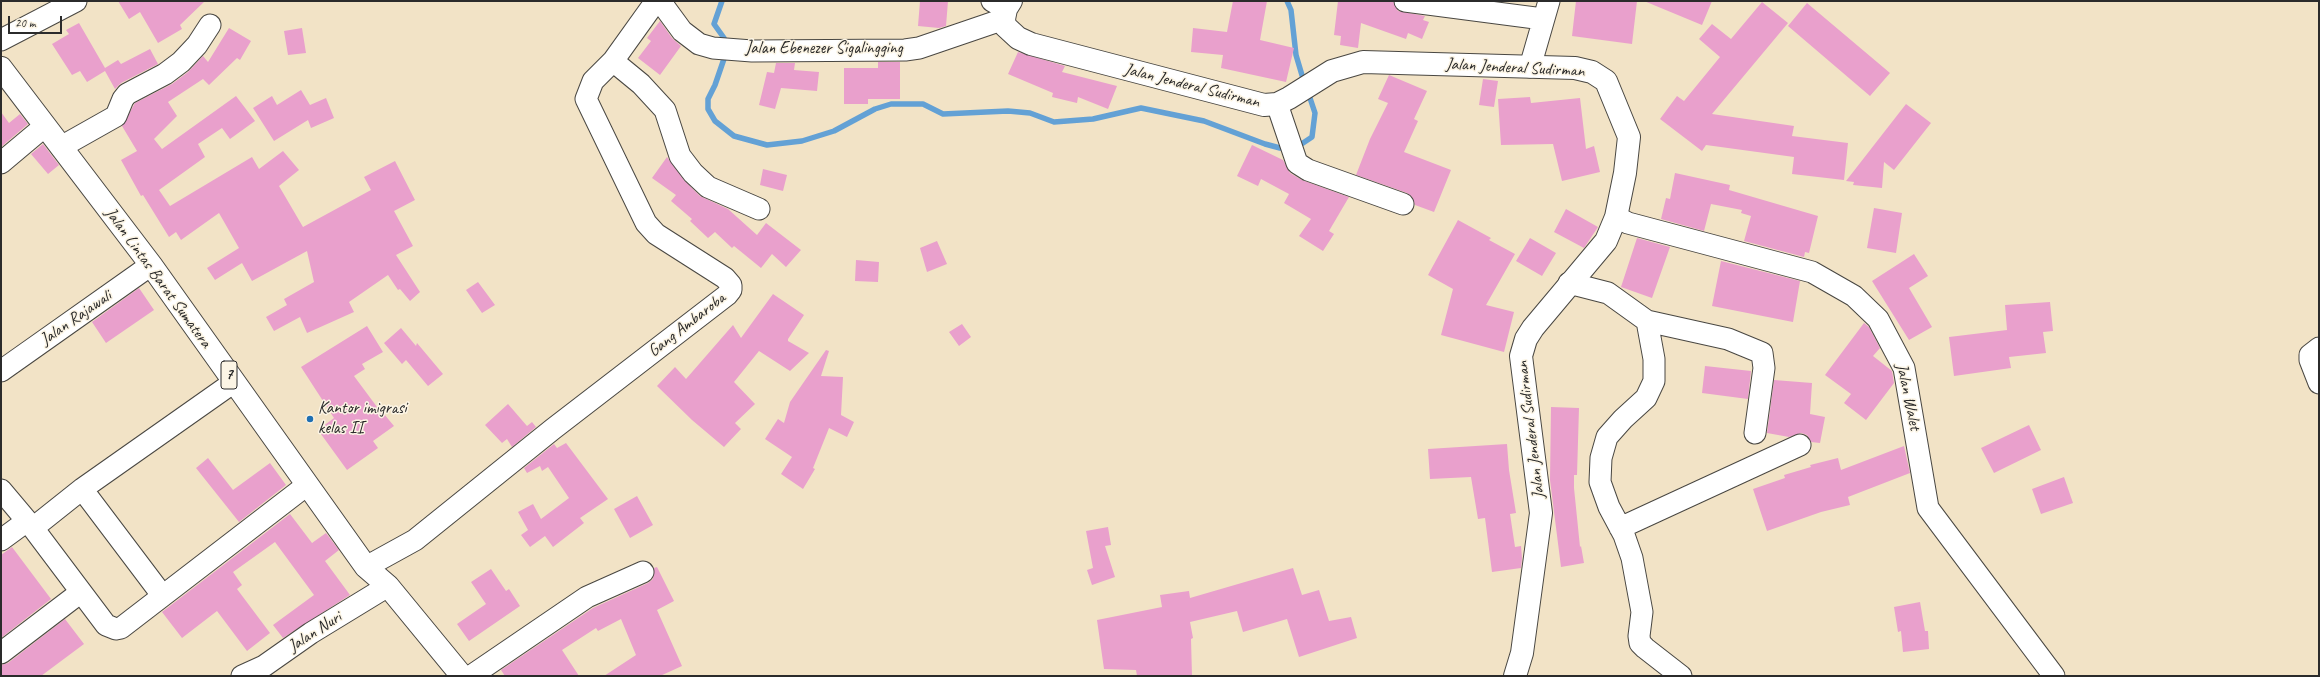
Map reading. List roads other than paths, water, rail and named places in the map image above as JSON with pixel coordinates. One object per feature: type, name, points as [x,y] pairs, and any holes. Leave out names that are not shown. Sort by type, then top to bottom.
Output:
[{"type":"main road","name":"Jalan Jenderal Sudirman","points":[[1003,8],[1006,26],[1011,33],[1030,44],[1264,105],[1283,101],[1319,78],[1346,65],[1363,62],[1575,68],[1592,72],[1606,81],[1629,137],[1625,173],[1616,217],[1606,241],[1569,283],[1533,328],[1526,339],[1521,356],[1541,513],[1523,646],[1515,676]]},
{"type":"main road","name":"Jalan Lintas Barat Sumatera","points":[[1,68],[151,265],[306,485],[366,567],[388,586],[462,676]]},
{"type":"street","points":[[1,40],[76,1]]},
{"type":"street","name":"Gang Ambaroba","points":[[366,567],[415,540],[547,434],[727,295],[731,290],[731,285],[725,278],[656,234],[643,218],[586,99],[593,81],[613,61],[656,1]]},
{"type":"street","name":"Jalan Ebenezer Sigalingging","points":[[660,1],[689,38],[713,48],[740,50],[905,50],[925,46],[1003,8]]},
{"type":"street","points":[[1405,1],[1546,10],[1530,67]]},
{"type":"street","points":[[61,147],[116,116],[127,94],[165,74],[181,62],[197,45],[210,25]]},
{"type":"street","points":[[613,61],[637,80],[665,110],[680,156],[693,173],[708,187],[759,209]]},
{"type":"street","points":[[1283,101],[1286,132],[1297,163],[1308,170],[1403,204]]},
{"type":"street","points":[[1,164],[45,126]]},
{"type":"street","name":"Jalan Walet","points":[[1616,217],[1628,223],[1812,272],[1854,296],[1878,319],[1904,368],[1928,508],[2054,676]]},
{"type":"street","name":"Jalan Rajawali","points":[[1,371],[151,265]]},
{"type":"street","points":[[1569,283],[1608,293],[1647,321],[1728,338],[1762,353],[1764,368],[1755,433]]},
{"type":"street","points":[[1647,321],[1654,359],[1654,381],[1646,398],[1623,418],[1607,437],[1601,458],[1600,482],[1609,507],[1620,528],[1632,558],[1642,612],[1639,636],[1640,643],[1644,648],[1681,676]]},
{"type":"street","points":[[2319,348],[2310,355],[2310,360],[2319,383]]},
{"type":"street","points":[[1,540],[30,525],[234,382]]},
{"type":"street","points":[[1620,528],[1800,445]]},
{"type":"street","points":[[1,490],[30,525],[106,626],[116,629],[121,628],[306,485]]},
{"type":"street","points":[[82,489],[162,595]]},
{"type":"street","points":[[471,676],[587,597],[643,572]]},
{"type":"street","name":"Jalan Nuri","points":[[242,676],[264,666],[311,633],[388,586]]},
{"type":"street","points":[[1,653],[81,592]]},
{"type":"waterway","points":[[722,1],[714,24],[724,38],[725,45]]},
{"type":"waterway","points":[[1287,1],[1291,10],[1296,55],[1304,82]]},
{"type":"waterway","points":[[726,53],[715,85],[708,99],[708,109],[715,121],[734,136],[767,145],[802,141],[834,131],[875,109],[891,104],[923,104],[943,114],[1008,111],[1030,113],[1054,122],[1093,119],[1141,108],[1204,121],[1265,144],[1280,148],[1288,147]]},
{"type":"waterway","points":[[1297,147],[1312,137],[1315,113],[1308,92]]},
{"type":"place","name":"Kantor imigrasi kelas II","points":[[310,419]]}]
